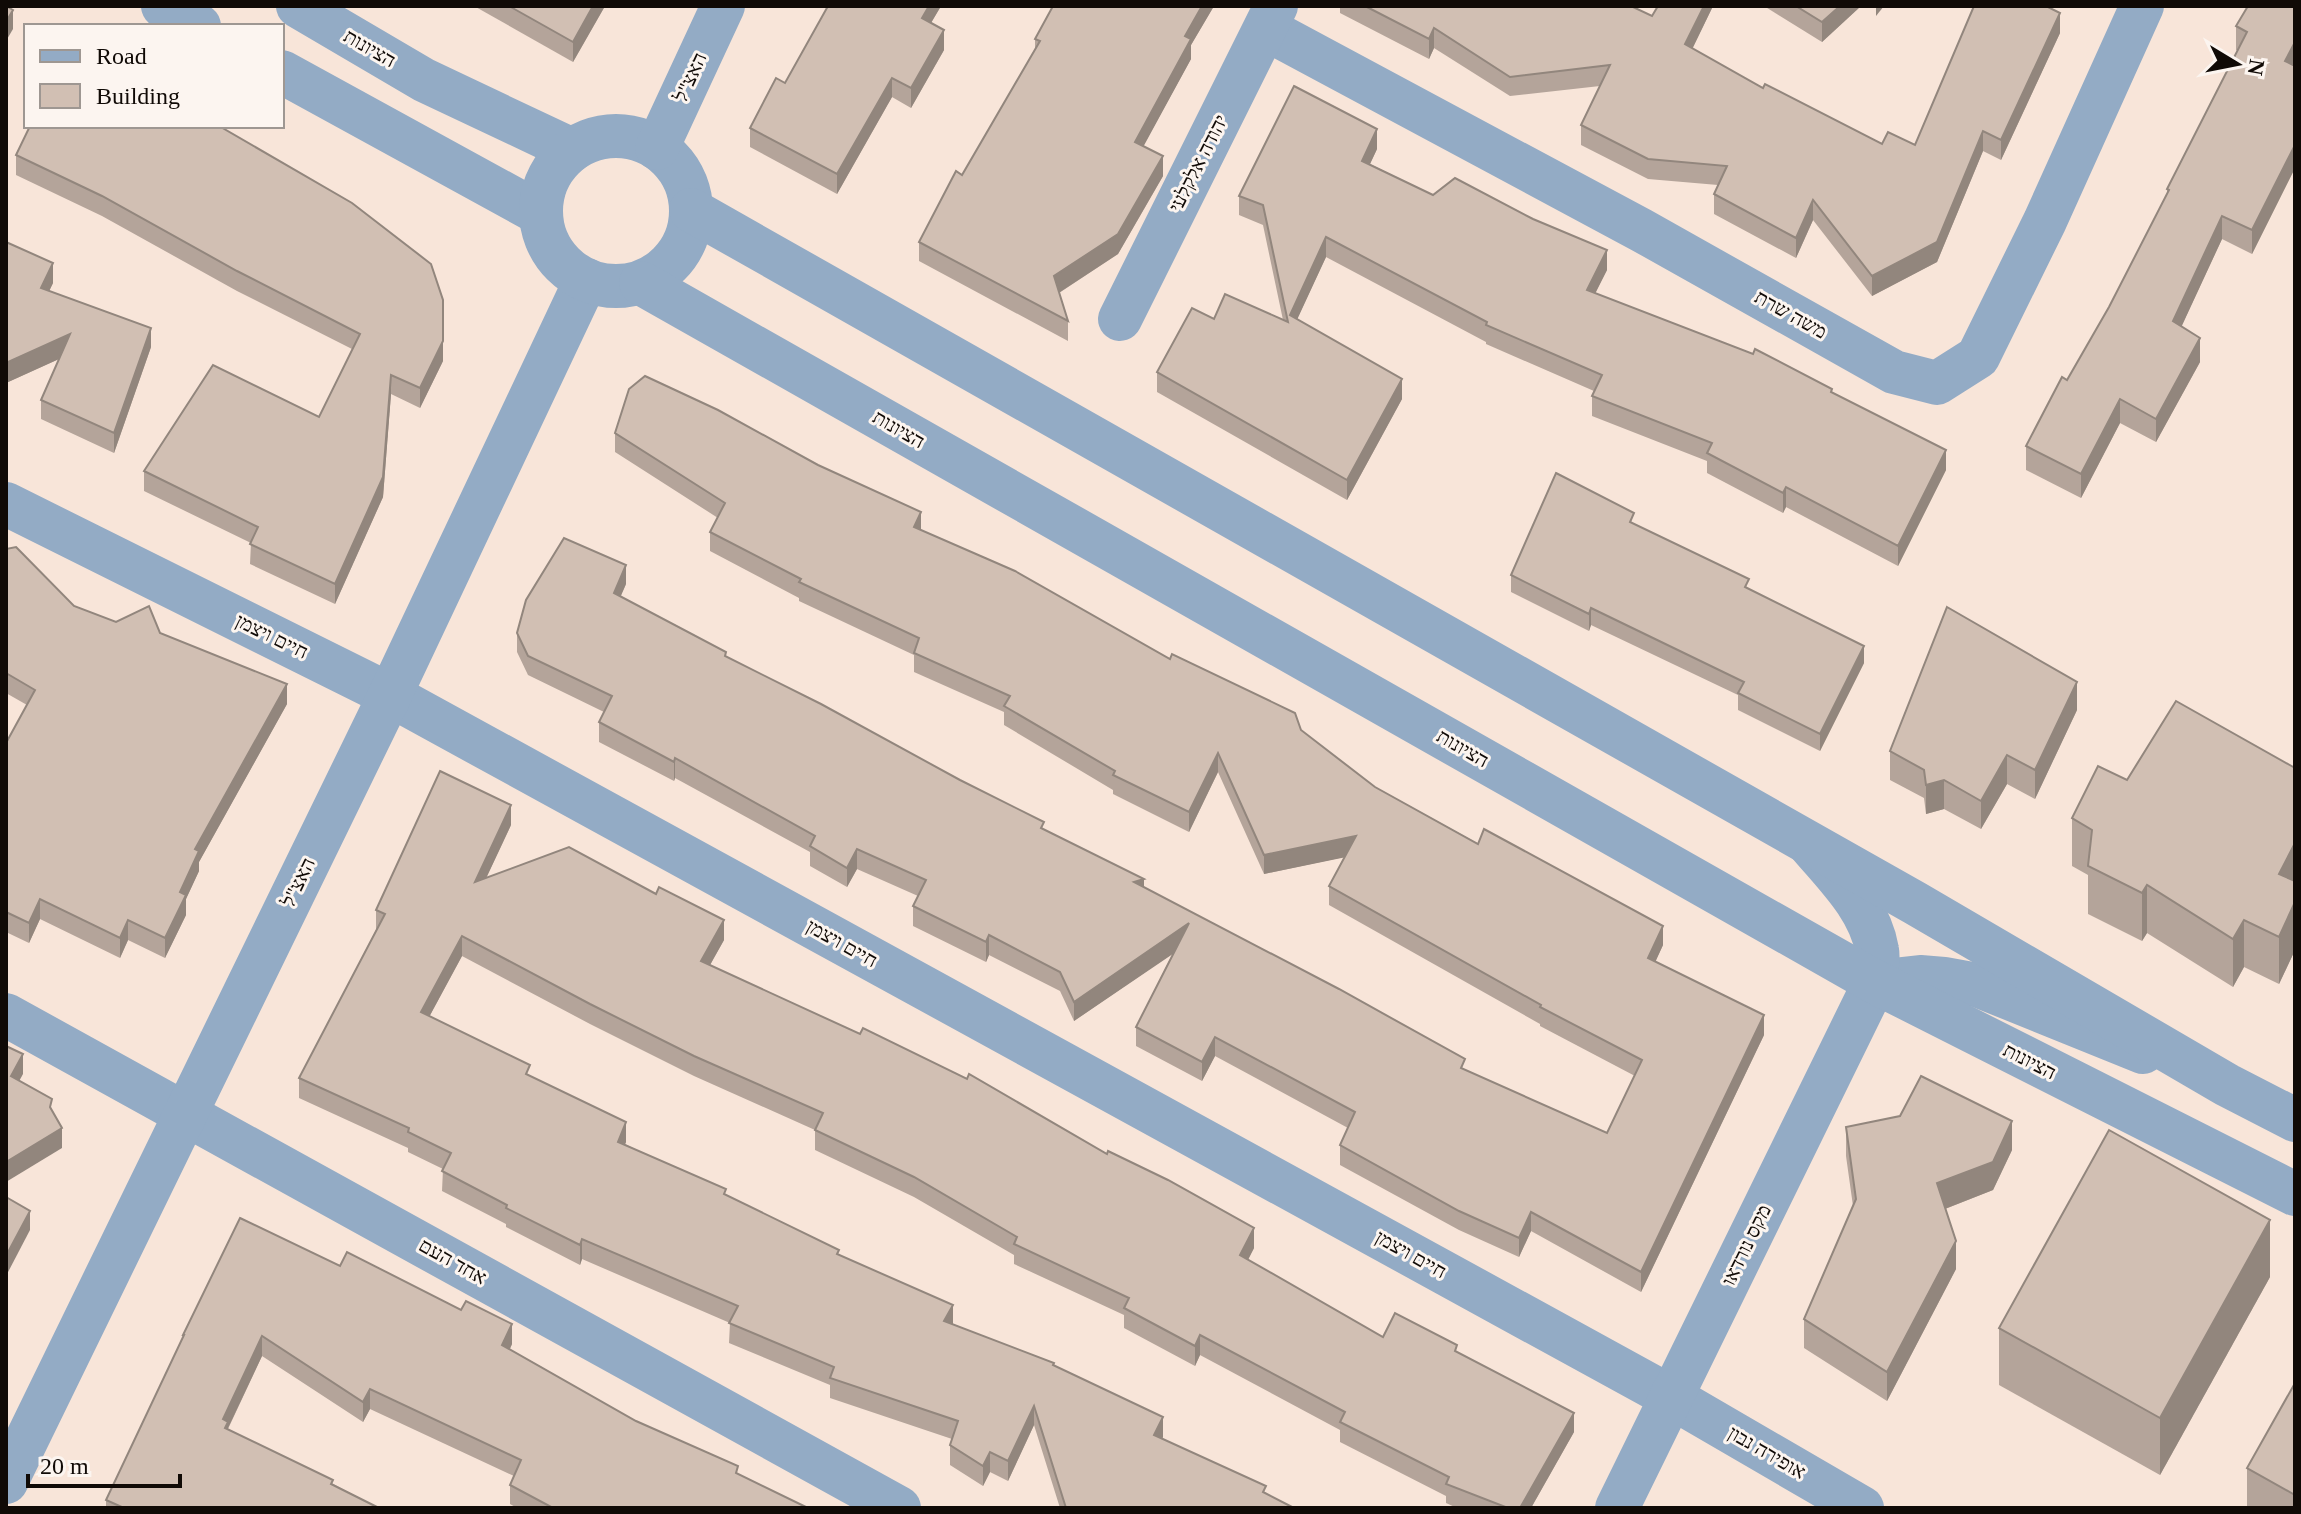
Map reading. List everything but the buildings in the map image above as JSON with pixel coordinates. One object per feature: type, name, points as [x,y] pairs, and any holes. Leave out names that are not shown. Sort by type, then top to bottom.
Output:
[{"type":"street","points":[[163,6],[195,24]]},
{"type":"street","name":"הציונות","points":[[298,6],[424,80],[572,150]]},
{"type":"street","name":"האצ\"ל","points":[[657,148],[723,6]]},
{"type":"street","name":"משה שרת","points":[[1271,17],[1894,372],[1937,383],[1978,357],[2045,221],[2142,6]]},
{"type":"street","name":"יהודה אלקלעי","points":[[1120,319],[1271,17]]},
{"type":"street","points":[[284,73],[541,214]]},
{"type":"street","points":[[615,135],[637,138],[657,148],[676,164],[687,186],[691,210],[688,234],[678,255],[662,272],[641,283],[622,287],[586,280],[568,269],[545,235],[541,214],[545,190],[555,168],[572,150],[592,140],[615,135]]},
{"type":"street","points":[[691,210],[1807,842],[2227,1085],[2295,1120]]},
{"type":"street","name":"האצ\"ל","points":[[6,1482],[390,695],[586,280]]},
{"type":"street","name":"הציונות","points":[[641,283],[1875,982],[2295,1194]]},
{"type":"street","name":"חיים ויצמן","points":[[6,504],[390,695],[1671,1397]]},
{"type":"street","name":"מקס נורדאו","points":[[1617,1508],[1875,982],[1878,953],[1871,929],[1858,904],[1807,842]]},
{"type":"street","points":[[1875,982],[1920,977],[1977,985],[2227,1085]]},
{"type":"street","name":"אחד העם","points":[[6,1015],[899,1508]]},
{"type":"street","name":"אופירה נבון","points":[[1671,1397],[1862,1508]]}]
